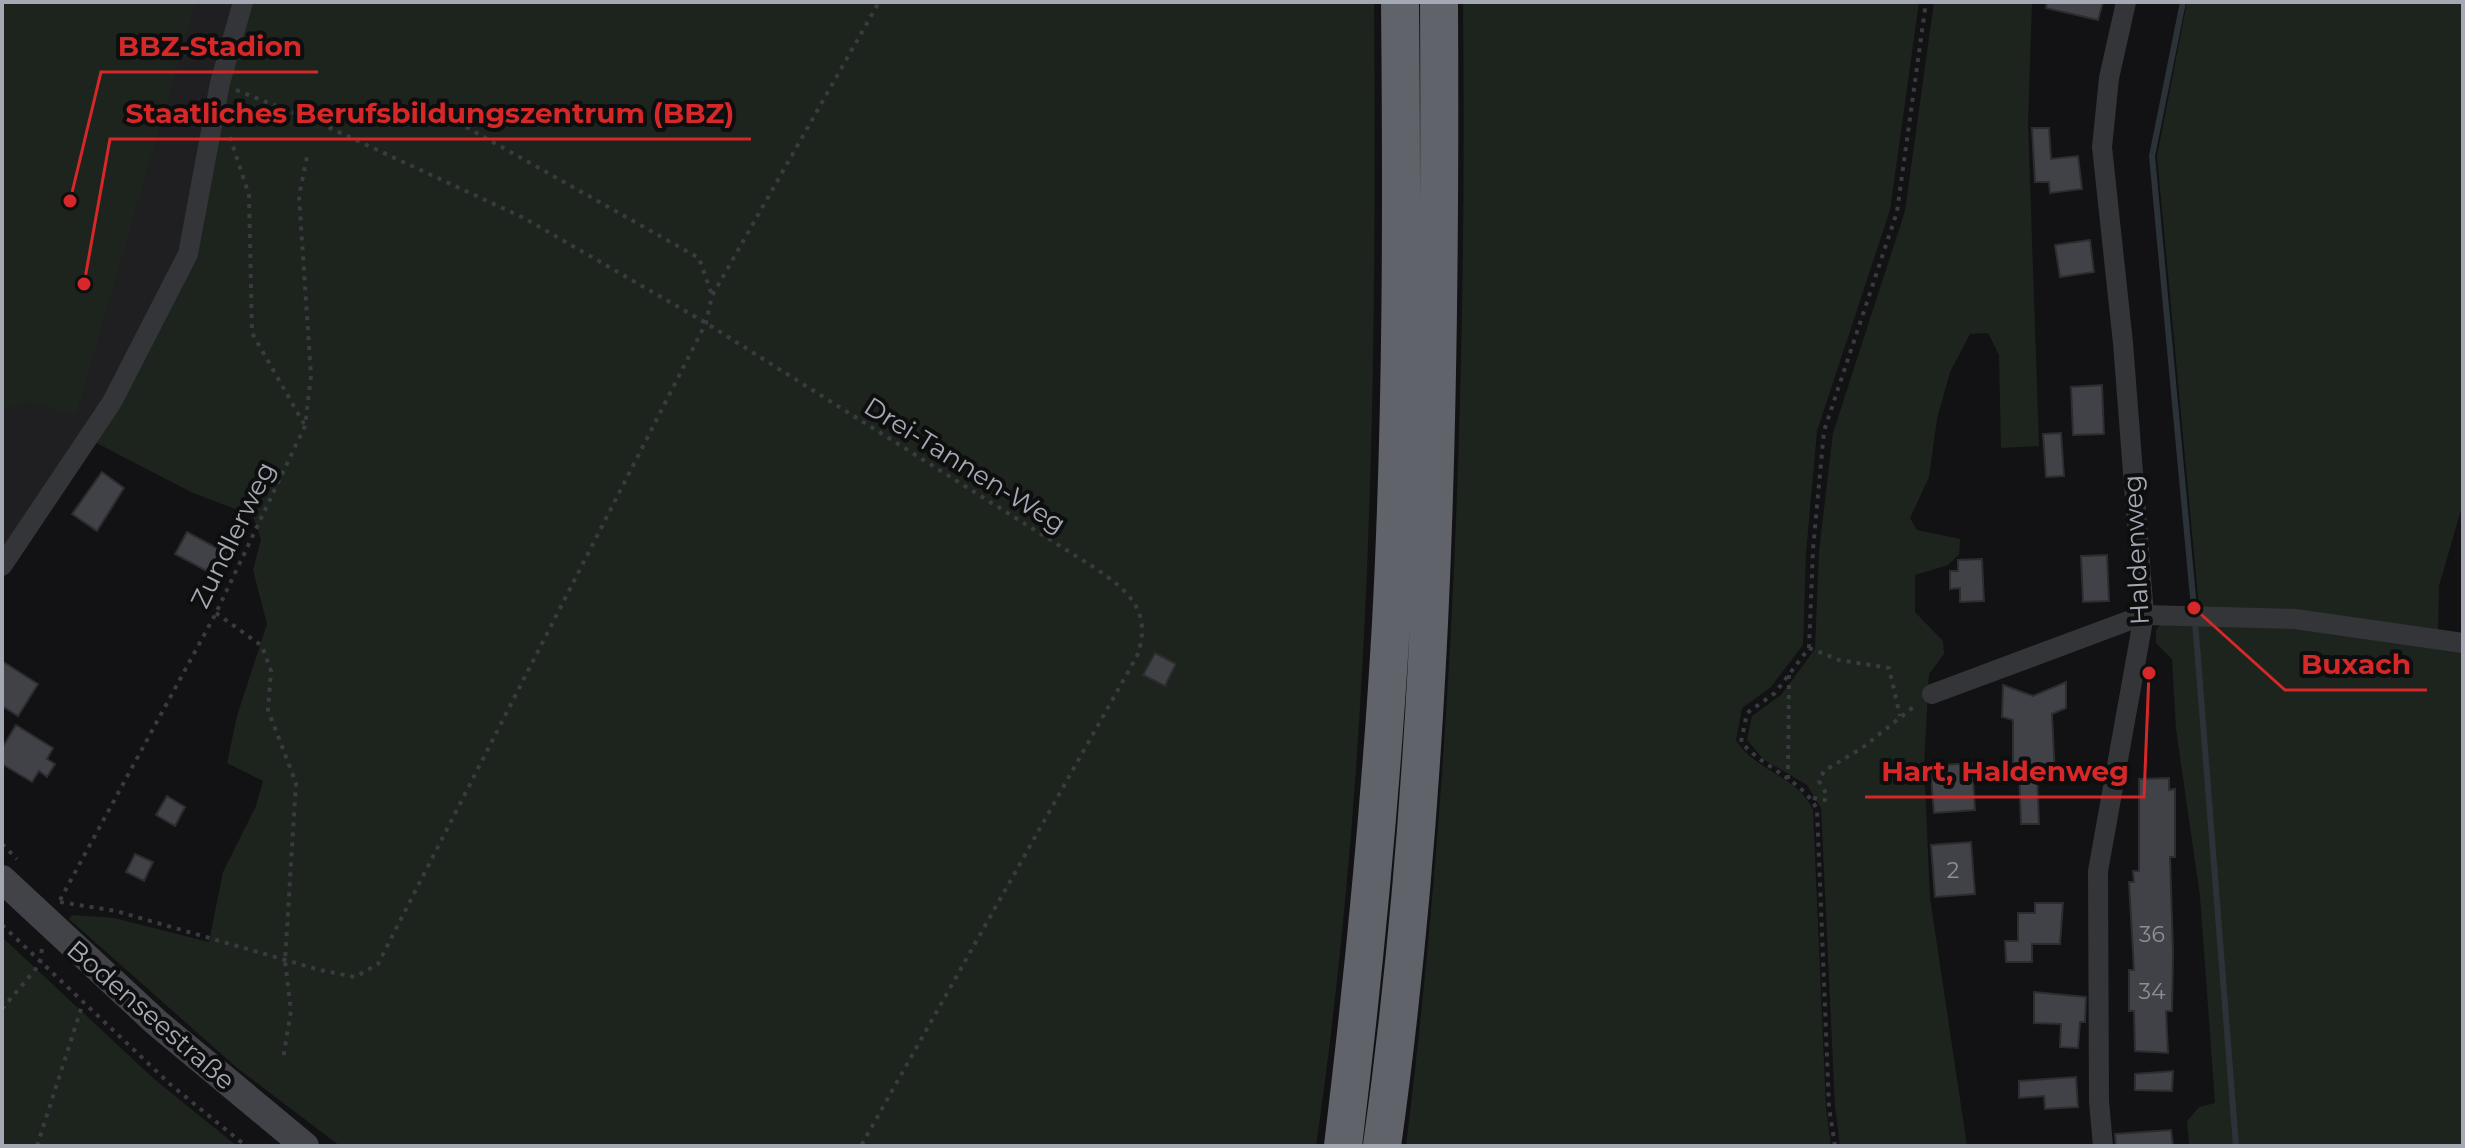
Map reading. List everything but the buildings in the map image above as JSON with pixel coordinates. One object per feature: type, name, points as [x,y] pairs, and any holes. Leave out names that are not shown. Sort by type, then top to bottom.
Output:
[{"type":"highway","points":[[1343,1146],[1366,947],[1391,620],[1401,271],[1400,2]]},
{"type":"highway","points":[[1382,1146],[1406,952],[1437,466],[1439,2]]},
{"type":"main road","name":"Bodenseestraße","points":[[2,879],[157,1023],[305,1146]]},
{"type":"street","points":[[2,566],[112,402],[188,254],[219,90],[243,2]]},
{"type":"street","name":"Haldenweg","points":[[2103,1146],[2099,1101],[2098,871],[2144,615],[2123,343],[2102,147],[2109,78],[2126,2]]},
{"type":"street","points":[[1932,694],[2144,615],[2295,619],[2463,643]]},
{"type":"path","points":[[285,961],[355,977],[378,964],[706,323],[712,296],[879,2]]},
{"type":"path","points":[[1835,1146],[1829,1107],[1817,809],[1810,797],[1788,779],[1760,763],[1741,742],[1747,713],[1775,693],[1789,669],[1809,648],[1813,549],[1824,431],[1897,212],[1926,2]]},
{"type":"path","name":"Drei-Tannen-Weg","points":[[219,90],[317,122],[524,218],[706,323],[1095,568],[1131,595],[1143,618],[1137,656],[861,1146]]},
{"type":"path","points":[[219,90],[249,195],[252,333],[305,426]]},
{"type":"path","points":[[466,127],[699,258],[712,296]]},
{"type":"path","name":"Zundlerweg","points":[[285,961],[116,911],[59,902],[216,613],[305,426],[311,376],[299,196],[308,152]]},
{"type":"path","points":[[216,613],[262,646],[271,671],[268,710],[296,783],[285,961],[291,1011],[283,1059]]},
{"type":"path","points":[[1809,648],[1839,660],[1889,668],[1900,716]]},
{"type":"path","points":[[1788,779],[1789,669]]},
{"type":"path","points":[[1810,797],[1825,800],[1827,795],[1819,781],[1824,771],[1862,748],[1932,694]]},
{"type":"path","points":[[2,925],[171,1085],[246,1146]]},
{"type":"path","points":[[2,1009],[40,964]]},
{"type":"path","points":[[37,1145],[83,1003]]},
{"type":"shaded area","points":[[2,2],[237,2],[183,250],[108,399],[2,557]]},
{"type":"shaded area","points":[[2,2],[196,2],[76,415],[24,401],[2,412]]},
{"type":"shaded area","points":[[237,2],[1374,2],[1374,289],[1367,576],[1349,862],[1316,1146],[340,1146],[236,1067],[69,919],[72,915],[114,918],[209,942],[223,872],[256,806],[263,781],[227,763],[237,716],[267,624],[253,570],[261,539],[253,516],[191,492],[83,436],[183,250]]},
{"type":"shaded area","points":[[1463,2],[1919,2],[1890,210],[1817,431],[1806,553],[1803,645],[1770,688],[1742,708],[1736,740],[1744,751],[1798,790],[1813,810],[1826,1108],[1831,1146],[1406,1146],[1435,861],[1454,575],[1462,289]]},
{"type":"shaded area","points":[[1934,2],[2032,2],[2028,122],[2039,446],[2001,448],[1999,355],[1988,333],[1970,334],[1950,372],[1937,419],[1929,477],[1910,518],[1917,530],[1960,539],[1959,554],[1948,565],[1915,575],[1915,612],[1943,641],[1944,654],[1929,674],[1924,764],[1930,898],[1967,1146],[1840,1146],[1835,1106],[1821,808],[1807,785],[1763,759],[1747,740],[1752,716],[1781,695],[1815,649],[1819,551],[1833,433],[1905,211]]},
{"type":"shaded area","points":[[2187,2],[2463,2],[2463,503],[2439,586],[2438,632],[2199,608],[2157,156]]},
{"type":"shaded area","points":[[2161,624],[2298,627],[2463,652],[2463,1146],[2189,1144],[2187,1121],[2199,1107],[2215,1103],[2200,896],[2176,729],[2172,659],[2156,643],[2156,630]]},
{"type":"shaded area","points":[[2,937],[154,1079],[237,1146],[2,1146]]},
{"type":"waterway","points":[[2183,2],[2152,156],[2194,608],[2236,1146]]},
{"type":"place","name":"BBZ-Stadion","points":[[70,201]]},
{"type":"place","name":"Staatliches Berufsbildungszentrum (BBZ)","points":[[84,284]]},
{"type":"place","name":"Buxach","points":[[2194,608]]},
{"type":"place","name":"Hart, Haldenweg","points":[[2149,673]]}]
